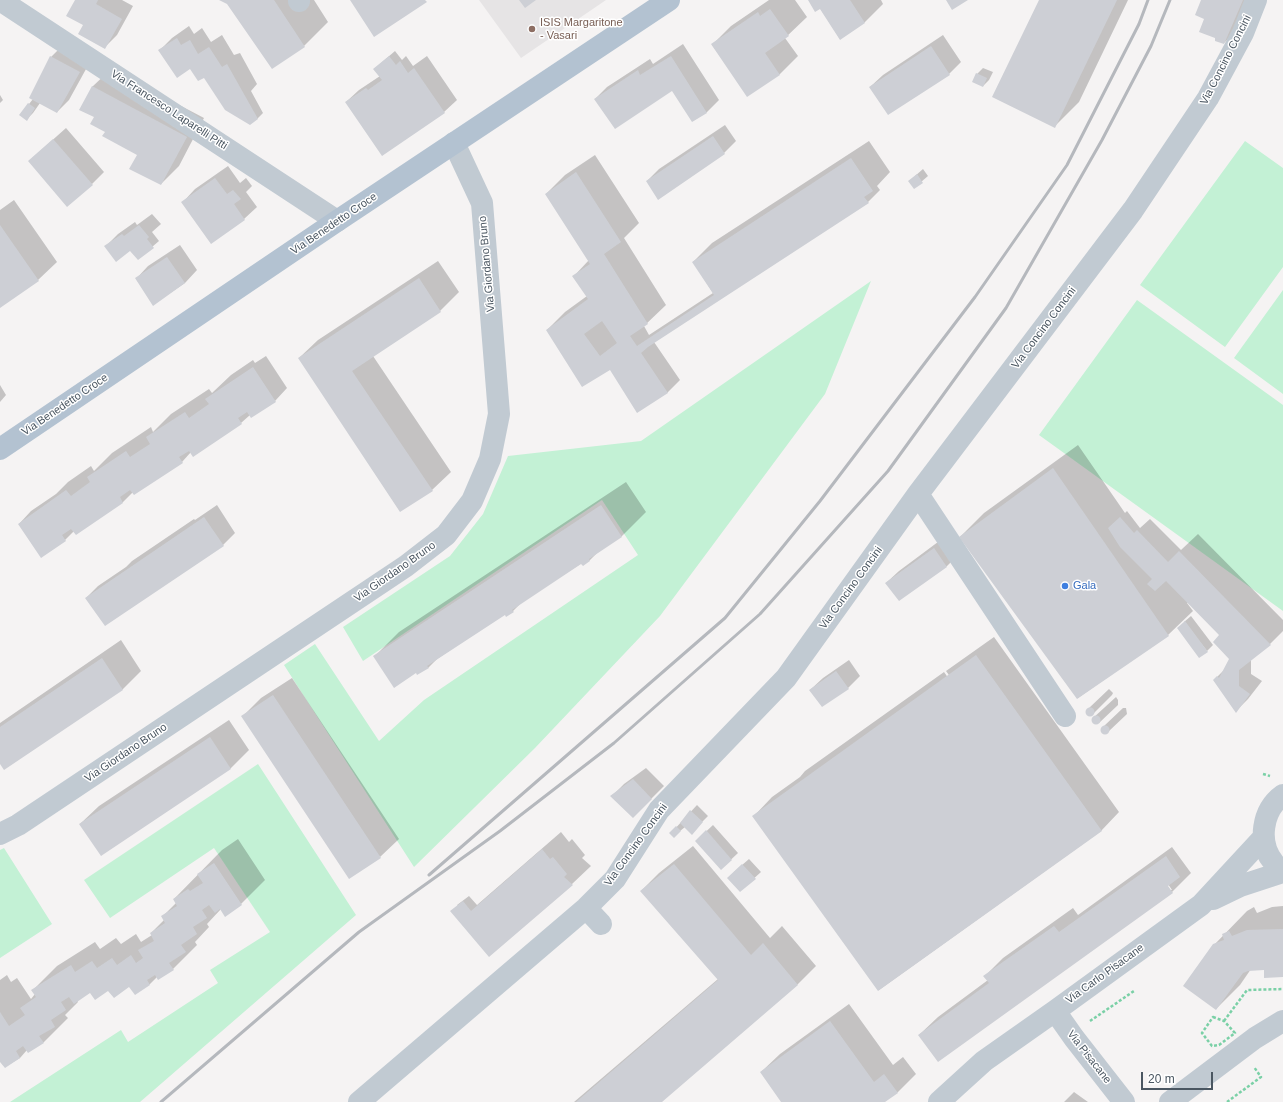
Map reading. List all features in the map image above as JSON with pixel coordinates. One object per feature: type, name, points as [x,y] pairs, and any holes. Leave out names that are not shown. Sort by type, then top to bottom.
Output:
[{"type":"main road","name":"Via Benedetto Croce","points":[[0,449],[337,221],[669,0]]},
{"type":"street","name":"Via Concino Concini","points":[[359,1102],[399,1081],[586,908],[615,879],[659,810],[786,678],[918,494],[1133,210],[1208,98],[1243,32],[1256,0]]},
{"type":"street","name":"Via Francesco Laparelli Pitti","points":[[2,2],[337,221]]},
{"type":"street","name":"Via Giordano Bruno","points":[[0,834],[18,825],[406,566],[446,535],[472,501],[490,460],[499,414],[482,203],[454,143]]},
{"type":"street","points":[[918,494],[1066,716]]},
{"type":"street","points":[[1201,905],[1240,886],[1283,872],[1273,862],[1267,851],[1263,838],[1264,824],[1269,810],[1283,795]]},
{"type":"street","name":"Via Carlo Pisacane","points":[[939,1102],[984,1061],[1201,905],[1263,838]]},
{"type":"street","points":[[586,908],[601,924]]},
{"type":"street","name":"Via Pisacane","points":[[1055,1011],[1124,1102]]},
{"type":"street","points":[[1170,1102],[1255,1038],[1283,1021]]},
{"type":"path","points":[[1224,1021],[1247,990],[1283,989]]},
{"type":"path","points":[[1089,1027],[1091,1021],[1134,991]]},
{"type":"path","points":[[1213,1017],[1224,1021],[1235,1033],[1219,1045],[1212,1046],[1202,1033],[1213,1017]]},
{"type":"shaded area","name":"ISIS Margaritone - Vasari","points":[[479,0],[606,0],[521,58]]},
{"type":"green space","points":[[1245,141],[1283,168],[1283,267],[1225,347],[1140,285]]},
{"type":"green space","points":[[871,281],[825,394],[660,616],[535,748],[414,867],[284,665],[315,644],[379,741],[424,700],[638,555],[602,500],[363,661],[343,627],[450,556],[483,514],[508,456],[641,441]]},
{"type":"green space","points":[[1283,290],[1283,394],[1234,358]]},
{"type":"green space","points":[[1137,300],[1283,405],[1283,611],[1039,435]]},
{"type":"green space","points":[[258,764],[356,915],[140,1102],[10,1102],[121,1030],[128,1042],[218,983],[210,970],[270,932],[214,848],[110,918],[84,880]]},
{"type":"green space","points":[[4,848],[52,924],[0,958],[0,850]]},
{"type":"building","points":[[75,0],[98,0],[96,4],[122,19],[105,49],[78,34],[83,25],[66,16]]},
{"type":"building","points":[[219,0],[274,0],[305,47],[272,69],[227,4]]},
{"type":"building","points":[[350,0],[425,0],[427,2],[374,37]]},
{"type":"building","points":[[519,0],[536,0],[525,8]]},
{"type":"building","points":[[808,0],[850,0],[865,23],[840,40],[820,9],[815,12]]},
{"type":"building","points":[[946,0],[968,0],[952,10]]},
{"type":"building","points":[[1039,0],[1117,0],[1055,128],[992,97]]},
{"type":"building","points":[[1201,0],[1243,0],[1224,44],[1215,41],[1215,38],[1199,32],[1204,19],[1195,15]]},
{"type":"building","points":[[770,9],[789,36],[765,53],[780,75],[747,97],[711,44],[758,12],[760,16]]},
{"type":"building","points":[[177,38],[181,45],[190,40],[198,54],[209,47],[222,67],[227,64],[258,119],[250,125],[225,110],[204,78],[198,81],[190,69],[177,78],[158,50]]},
{"type":"building","points":[[931,46],[950,75],[888,115],[869,87]]},
{"type":"building","points":[[50,56],[80,72],[57,113],[29,98]]},
{"type":"building","points":[[389,56],[396,65],[400,61],[408,73],[414,68],[445,113],[382,156],[345,102],[366,88],[368,90],[382,80],[373,69]]},
{"type":"building","points":[[671,56],[707,113],[692,122],[672,91],[615,129],[594,99],[638,70],[640,75]]},
{"type":"building","points":[[976,73],[987,78],[983,87],[972,82]]},
{"type":"building","points":[[92,86],[187,137],[161,185],[129,169],[137,155],[102,136],[105,132],[90,124],[94,117],[79,110]]},
{"type":"building","points":[[28,103],[35,108],[27,121],[19,115]]},
{"type":"building","points":[[713,136],[725,154],[658,200],[646,181]]},
{"type":"building","points":[[53,139],[93,185],[67,207],[28,161]]},
{"type":"building","points":[[851,158],[873,191],[864,197],[869,203],[641,353],[668,393],[637,413],[610,370],[582,387],[546,330],[588,299],[572,276],[590,264],[545,194],[576,172],[621,242],[604,254],[648,324],[630,336],[637,346],[714,295],[692,262]],"holes":[[[602,321],[617,343],[600,356],[584,334]]]},
{"type":"building","points":[[917,174],[923,183],[914,189],[908,181]]},
{"type":"building","points":[[215,178],[227,194],[233,190],[241,199],[234,204],[245,220],[211,244],[181,202]]},
{"type":"building","points":[[0,225],[39,281],[0,308]]},
{"type":"building","points":[[139,225],[149,237],[147,239],[154,248],[138,260],[130,251],[116,262],[104,246],[122,234],[124,236]]},
{"type":"building","points":[[167,257],[185,283],[153,306],[135,278]]},
{"type":"building","points":[[419,278],[441,312],[352,371],[433,491],[400,512],[298,358]]},
{"type":"building","points":[[253,367],[276,402],[251,418],[247,412],[238,418],[242,424],[193,457],[189,451],[179,457],[183,463],[134,495],[130,490],[120,497],[123,503],[76,535],[71,529],[62,535],[66,541],[41,558],[18,524],[66,490],[71,496],[90,482],[87,477],[126,451],[130,457],[150,444],[146,437],[185,412],[189,418],[209,404],[205,399]]},
{"type":"building","name":"Gala","points":[[1053,468],[1169,636],[1077,699],[959,537]]},
{"type":"building","points":[[601,505],[622,537],[589,559],[590,561],[583,566],[581,564],[512,610],[514,612],[506,617],[505,615],[427,666],[429,668],[417,675],[416,673],[394,688],[373,656]]},
{"type":"building","points":[[204,517],[224,546],[105,626],[85,598]]},
{"type":"building","points":[[1120,517],[1134,533],[1137,530],[1168,562],[1179,551],[1271,645],[1239,670],[1239,686],[1250,694],[1236,713],[1213,680],[1217,676],[1219,678],[1229,659],[1213,642],[1219,635],[1166,581],[1155,591],[1147,584],[1152,579],[1120,547],[1108,528]]},
{"type":"building","points":[[934,548],[947,567],[899,601],[885,583]]},
{"type":"building","points":[[1185,621],[1208,652],[1199,658],[1177,628]]},
{"type":"building","points":[[976,655],[1102,831],[878,991],[752,816]]},
{"type":"building","points":[[102,658],[123,690],[4,770],[0,764],[0,727]]},
{"type":"building","points":[[836,671],[849,689],[822,707],[809,690]]},
{"type":"building","points":[[273,695],[381,858],[349,879],[241,716]]},
{"type":"building","points":[[1090,707],[1095,712],[1090,717],[1085,712]]},
{"type":"building","points":[[1096,715],[1101,720],[1096,725],[1091,720]]},
{"type":"building","points":[[1103,726],[1107,726],[1109,730],[1107,734],[1103,734],[1101,732],[1101,728]]},
{"type":"building","points":[[210,737],[231,769],[101,856],[79,824]]},
{"type":"building","points":[[633,779],[652,799],[633,818],[610,796]]},
{"type":"building","points":[[690,810],[703,822],[692,835],[680,823]]},
{"type":"building","points":[[676,826],[681,831],[674,838],[669,833]]},
{"type":"building","points":[[706,830],[732,860],[721,870],[695,841]]},
{"type":"building","points":[[542,849],[550,859],[553,857],[567,874],[564,877],[573,885],[489,957],[450,911],[463,901],[471,911]]},
{"type":"building","points":[[1166,856],[1180,877],[1168,886],[1173,893],[938,1062],[918,1035],[989,983],[983,976],[1054,926],[1059,932]]},
{"type":"building","points":[[214,863],[242,905],[225,917],[220,909],[215,913],[209,905],[202,910],[207,918],[193,927],[197,934],[181,945],[186,952],[169,963],[174,970],[158,980],[155,975],[147,980],[150,985],[135,995],[129,987],[114,998],[108,991],[95,1000],[90,993],[74,1004],[69,997],[61,1002],[66,1010],[51,1020],[55,1027],[39,1036],[44,1043],[28,1053],[23,1046],[16,1051],[20,1058],[5,1068],[0,1062],[0,1012],[9,1026],[25,1015],[20,1008],[36,997],[31,990],[71,965],[75,972],[92,961],[97,968],[112,958],[117,965],[131,955],[136,963],[143,958],[138,950],[154,941],[150,933],[165,923],[161,916],[177,906],[173,899],[188,889],[190,891],[203,883],[197,874]]},
{"type":"building","points":[[674,864],[751,955],[763,943],[798,985],[662,1102],[576,1102],[718,980],[640,891]]},
{"type":"building","points":[[742,864],[756,879],[740,892],[727,878]]},
{"type":"building","points":[[1283,929],[1283,977],[1264,978],[1264,970],[1248,971],[1243,973],[1216,1010],[1183,986],[1213,944],[1224,940],[1222,934],[1229,931],[1232,936],[1247,930]]},
{"type":"building","points":[[830,1021],[874,1082],[884,1074],[898,1093],[885,1102],[781,1102],[760,1072]]},
{"type":"railway","points":[[429,875],[725,618],[820,501],[975,297],[1067,165],[1139,24],[1148,0]]},
{"type":"railway","points":[[161,1102],[359,932],[500,831],[614,743],[760,614],[888,471],[1006,308],[1102,140],[1151,46],[1170,0]]},
{"type":"place","name":"ISIS Margaritone - Vasari","points":[[532,29]]},
{"type":"place","name":"Gala","points":[[1065,586]]}]
